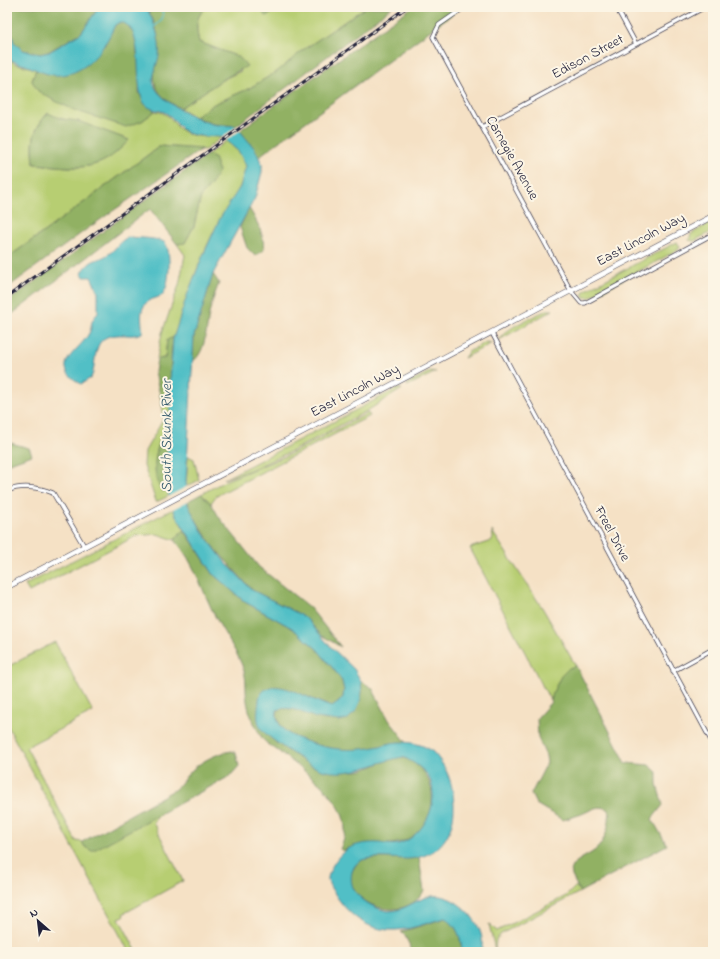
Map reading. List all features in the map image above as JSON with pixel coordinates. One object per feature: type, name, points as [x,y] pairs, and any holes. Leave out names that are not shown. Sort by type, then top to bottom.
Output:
[{"type":"main road","name":"East Lincoln Way","points":[[7,587],[713,216]]},
{"type":"street","name":"Carnegie Avenue","points":[[465,7],[439,25],[433,37],[571,291]]},
{"type":"street","points":[[616,7],[636,44]]},
{"type":"street","name":"Edison Street","points":[[482,127],[705,7]]},
{"type":"street","points":[[571,291],[581,303],[585,303],[713,234]]},
{"type":"street","name":"Freel Drive","points":[[492,333],[713,744]]},
{"type":"street","points":[[7,491],[22,487],[53,493],[84,546]]},
{"type":"street","points":[[673,671],[713,649]]},
{"type":"green space","points":[[7,7],[99,7],[81,33],[48,52],[40,54],[23,50],[14,42],[7,17]]},
{"type":"green space","points":[[146,7],[208,7],[203,10],[198,18],[197,32],[199,42],[239,57],[247,66],[222,80],[180,108],[168,101],[160,94],[154,78],[157,32]]},
{"type":"green space","points":[[208,7],[260,7],[262,12],[271,14],[275,7],[366,7],[303,50],[278,71],[248,89],[214,104],[195,117],[180,108],[222,80],[241,71],[238,57],[199,42],[197,32],[198,18],[203,10]]},
{"type":"green space","points":[[260,7],[275,7],[271,14],[265,16]]},
{"type":"green space","points":[[366,7],[392,7],[236,126],[213,124],[195,117],[214,104],[248,89],[278,71],[303,50]]},
{"type":"green space","points":[[412,7],[462,7],[258,157],[240,130]]},
{"type":"green space","points":[[120,22],[131,27],[135,35],[140,76],[139,92],[145,104],[155,111],[142,121],[126,127],[74,110],[38,91],[32,81],[36,69],[42,72],[104,46],[115,25]]},
{"type":"green space","points":[[7,57],[14,63],[36,69],[32,81],[142,121],[155,111],[161,112],[166,114],[180,129],[188,134],[222,137],[205,150],[160,146],[46,231],[7,258]],"holes":[[[48,113],[53,116],[96,128],[129,140],[111,156],[92,165],[84,167],[67,167],[34,164],[33,143],[36,131]]]},
{"type":"green space","points":[[48,113],[62,119],[78,121],[129,140],[108,159],[92,165],[84,167],[67,167],[34,164],[34,136],[39,125]]},
{"type":"green space","points":[[226,141],[239,152],[244,159],[246,167],[245,175],[207,245],[182,310],[174,337],[167,340],[165,358],[157,359],[162,333],[179,285],[185,255],[177,244],[185,242],[194,226],[201,196],[211,185],[214,158],[208,154]]},
{"type":"green space","points":[[160,146],[202,149],[87,229],[7,288],[7,258],[46,231]]},
{"type":"green space","points":[[208,154],[214,158],[219,171],[211,185],[201,196],[194,226],[185,243],[177,244],[150,209],[7,318],[7,302]]},
{"type":"green space","points":[[249,208],[260,228],[264,244],[264,250],[255,256],[247,248],[240,227]]},
{"type":"green space","points":[[713,221],[713,231],[694,241],[689,240],[691,234]]},
{"type":"green space","points":[[677,242],[680,247],[678,250],[589,298],[582,296],[584,291]]},
{"type":"green space","points":[[213,274],[219,283],[211,307],[201,352],[192,362],[194,336]]},
{"type":"green space","points":[[547,310],[553,310],[499,340],[507,331]]},
{"type":"green space","points":[[174,337],[172,347],[169,401],[162,405],[155,372],[157,359],[165,358],[167,340]]},
{"type":"green space","points":[[486,342],[492,343],[464,358],[468,352]]},
{"type":"green space","points":[[431,371],[436,372],[407,386],[408,383]]},
{"type":"green space","points":[[398,388],[402,389],[367,411],[294,450],[250,470],[224,479]]},
{"type":"green space","points":[[169,401],[171,418],[170,434],[162,435],[157,450],[155,463],[157,476],[162,491],[168,490],[169,496],[156,502],[144,466],[145,451],[164,418],[162,405]]},
{"type":"green space","points":[[368,413],[370,416],[216,496],[211,503],[201,494],[227,480],[286,456]]},
{"type":"green space","points":[[166,433],[170,434],[167,454],[168,490],[162,491],[156,477],[155,463],[160,442],[163,435]]},
{"type":"green space","points":[[7,442],[29,448],[32,455],[7,464]]},
{"type":"green space","points":[[188,456],[194,459],[199,480],[186,487]]},
{"type":"green space","points":[[201,494],[211,503],[219,517],[259,567],[310,608],[341,647],[321,635],[305,617],[252,590],[211,544],[190,510],[188,501]]},
{"type":"green space","points":[[173,509],[185,531],[181,532],[175,540],[157,534],[136,536],[29,592],[25,585]]},
{"type":"green space","points":[[185,531],[214,575],[245,602],[292,628],[317,649],[342,681],[344,690],[343,697],[332,707],[305,696],[270,687],[276,743],[286,748],[353,771],[361,771],[386,760],[398,757],[404,758],[416,764],[424,773],[430,784],[432,796],[431,808],[427,819],[420,830],[410,838],[394,844],[369,844],[352,847],[343,851],[340,849],[345,833],[344,819],[337,805],[328,792],[316,780],[265,742],[255,725],[246,697],[245,675],[241,664],[211,608],[188,558],[175,540],[181,532]]},
{"type":"green space","points":[[492,531],[543,609],[576,666],[569,668],[553,692],[551,702],[470,548],[491,541],[493,538]]},
{"type":"green space","points":[[55,642],[93,712],[26,747],[76,841],[82,842],[85,847],[92,850],[165,810],[153,822],[183,881],[123,914],[124,916],[119,918],[137,952],[129,952],[7,725],[7,667]]},
{"type":"green space","points":[[576,666],[626,763],[649,765],[657,772],[657,785],[663,805],[652,819],[667,845],[580,892],[572,876],[571,868],[579,860],[598,848],[604,838],[608,826],[609,810],[597,807],[577,816],[563,820],[536,804],[531,794],[547,763],[546,756],[538,738],[537,718],[551,702],[553,692],[561,676],[569,668]]},
{"type":"green space","points":[[361,681],[372,688],[389,720],[407,743],[352,750],[333,749],[293,736],[286,732],[281,726],[277,714],[278,710],[284,709],[296,710],[327,720],[362,692]]},
{"type":"green space","points":[[232,751],[236,753],[239,766],[230,776],[92,851],[85,847],[82,842],[174,790],[199,764],[215,756]]},
{"type":"green space","points":[[419,858],[424,891],[413,903],[400,908],[386,909],[372,905],[361,898],[353,889],[351,879],[354,868],[364,859]]},
{"type":"green space","points":[[576,886],[580,892],[501,934],[496,940],[495,950],[489,924],[497,931],[566,896]]},
{"type":"green space","points":[[445,918],[453,925],[458,933],[462,952],[413,952],[404,934],[401,932]]},
{"type":"water","name":"South Skunk River","points":[[99,7],[146,7],[152,18],[159,43],[159,56],[153,80],[155,87],[160,94],[167,101],[186,113],[212,124],[236,126],[255,149],[262,164],[262,172],[255,198],[213,274],[194,336],[186,481],[188,505],[203,533],[225,562],[252,590],[305,617],[330,646],[354,669],[361,681],[362,692],[360,702],[356,711],[348,719],[339,721],[316,718],[293,709],[283,708],[277,710],[277,718],[280,726],[293,736],[313,744],[333,748],[353,750],[399,742],[417,744],[433,752],[446,770],[451,782],[454,815],[452,825],[443,842],[429,854],[419,857],[408,859],[377,858],[360,861],[356,865],[351,875],[351,881],[356,893],[363,900],[377,908],[389,911],[406,907],[427,897],[440,896],[447,898],[462,907],[474,920],[482,936],[482,952],[462,952],[461,942],[456,929],[445,918],[396,930],[372,927],[358,919],[345,908],[330,887],[328,878],[331,868],[341,854],[346,850],[356,845],[368,843],[398,844],[409,839],[423,826],[431,808],[433,789],[428,776],[422,769],[403,757],[353,771],[332,772],[322,770],[309,764],[289,751],[270,737],[260,727],[258,717],[259,698],[267,689],[271,687],[286,688],[332,707],[343,697],[344,690],[342,681],[317,649],[292,628],[245,602],[214,575],[175,514],[169,499],[167,484],[167,454],[171,423],[169,396],[173,339],[186,298],[201,260],[220,218],[240,187],[246,166],[239,152],[222,137],[187,133],[168,115],[146,106],[141,94],[139,83],[138,57],[133,34],[128,26],[120,22],[115,25],[99,53],[83,67],[74,72],[64,75],[44,73],[15,62],[7,57],[7,17],[14,42],[23,50],[40,54],[49,52],[81,33]]},
{"type":"water","points":[[130,237],[158,240],[167,245],[169,268],[165,291],[162,295],[150,300],[144,306],[141,316],[142,333],[136,335],[108,336],[103,340],[96,351],[91,378],[81,384],[67,371],[66,365],[72,354],[88,335],[93,319],[98,313],[98,292],[91,277],[84,277],[82,273],[88,264],[106,256],[113,251],[121,241]]},
{"type":"pier","points":[[238,125],[242,129],[224,142],[220,139]]},
{"type":"pier","points":[[188,486],[190,500],[171,510],[167,497]]},
{"type":"waterway","points":[[154,27],[162,20],[163,13],[159,7]]},
{"type":"railway","points":[[7,297],[407,7]]}]
